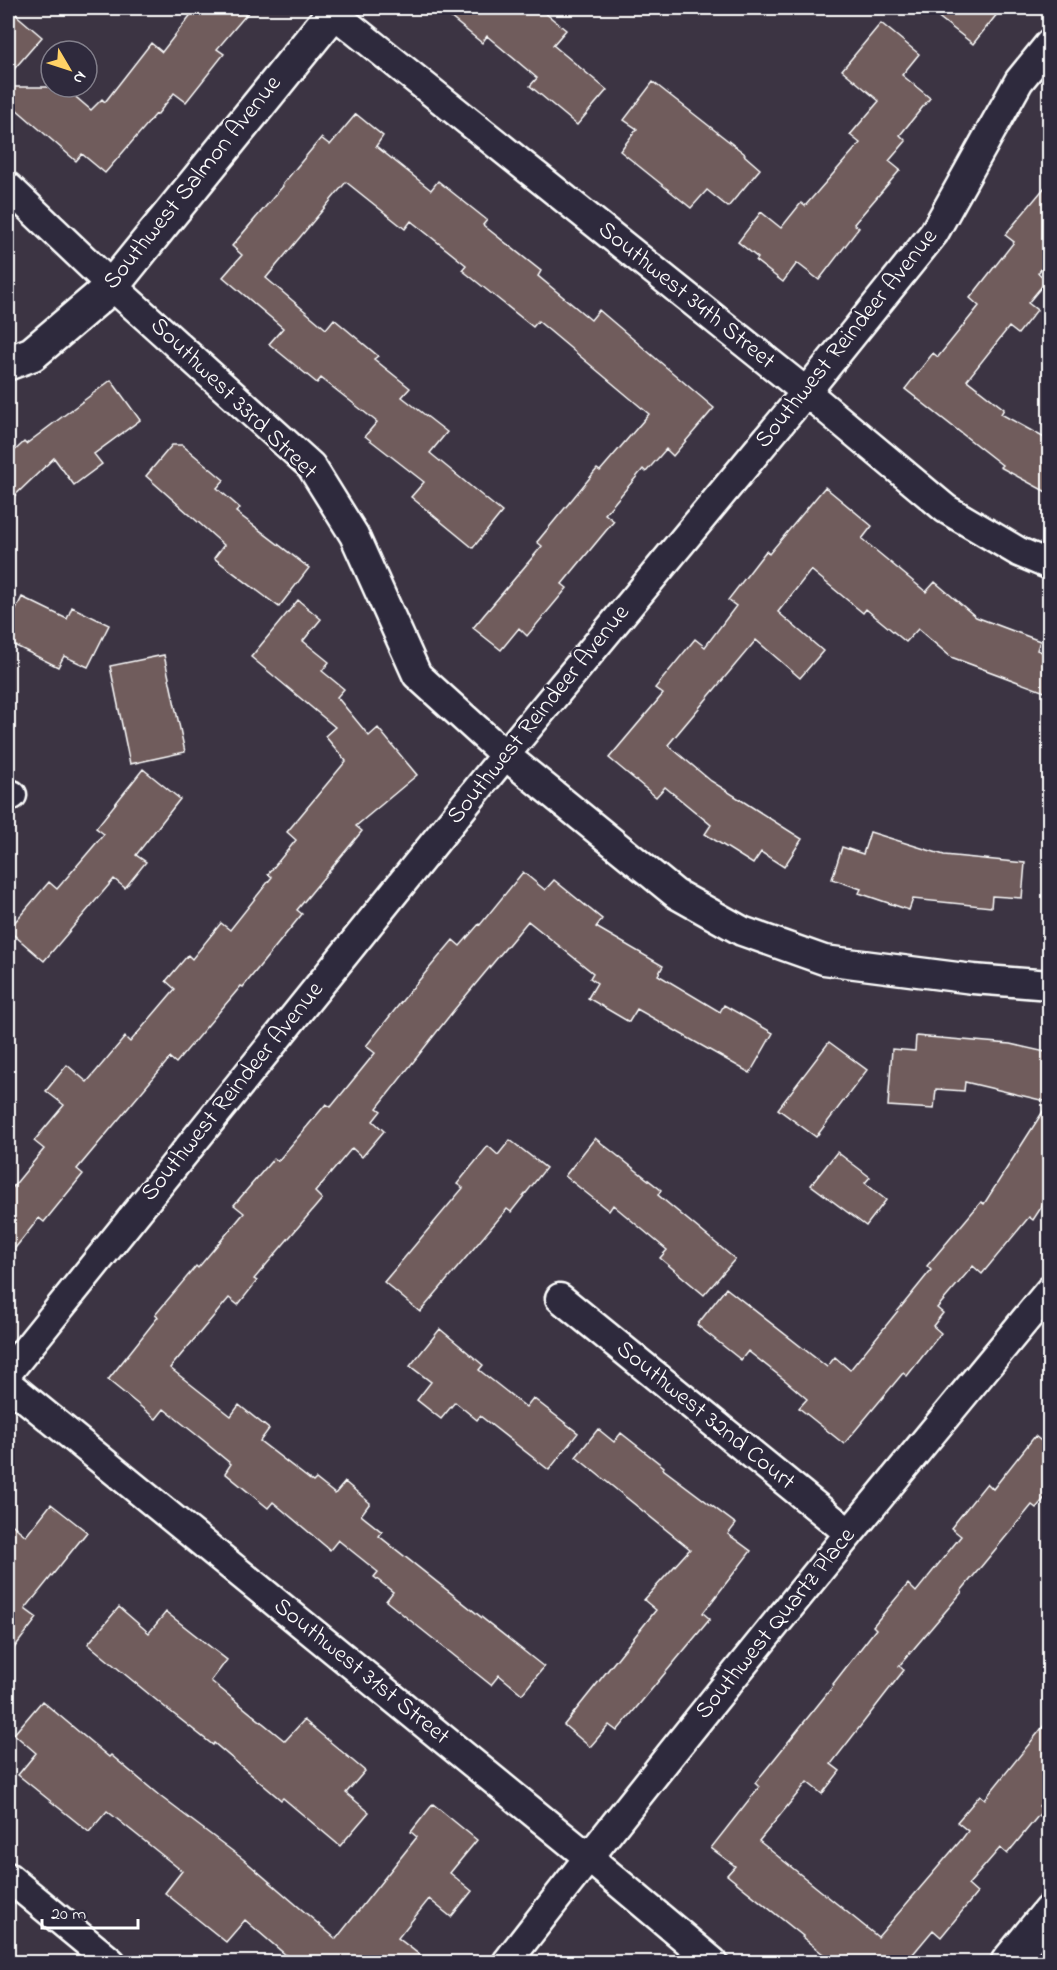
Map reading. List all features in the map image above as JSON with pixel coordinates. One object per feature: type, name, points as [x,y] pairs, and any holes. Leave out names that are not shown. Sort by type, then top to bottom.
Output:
[{"type":"street","name":"Southwest Salmon Avenue","points":[[8,363],[32,354],[112,286],[335,10]]},
{"type":"street","name":"Southwest 34th Street","points":[[335,10],[806,392],[946,509],[1019,552],[1050,565]]},
{"type":"street","name":"Southwest Reindeer Avenue","points":[[8,1372],[505,755],[806,392],[934,233],[1019,81],[1050,43]]},
{"type":"street","name":"Southwest 33rd Street","points":[[8,186],[112,286],[311,466],[354,535],[417,675],[505,755],[676,894],[742,932],[824,960],[974,979],[1050,985]]},
{"type":"street","name":"Southwest Quartz Place","points":[[507,1962],[588,1857],[849,1533],[1050,1290]]},
{"type":"street","name":"Southwest 32nd Court","points":[[560,1298],[849,1533]]},
{"type":"street","name":"Southwest 31st Street","points":[[8,1384],[588,1857],[713,1962]]},
{"type":"street","points":[[8,1878],[111,1962]]},
{"type":"street","points":[[1008,1962],[1050,1911]]},
{"type":"building","points":[[8,8],[42,37],[8,76]]},
{"type":"building","points":[[196,8],[252,8],[217,49],[224,54],[186,102],[174,93],[105,173],[82,154],[76,161],[8,102],[8,87],[39,87],[39,99],[78,99],[91,110],[102,99],[105,102],[151,43],[162,52]]},
{"type":"building","points":[[439,8],[539,8],[566,30],[553,45],[607,90],[577,125],[530,86],[537,78],[487,36],[482,43]]},
{"type":"building","points":[[927,8],[1002,8],[973,44]]},
{"type":"building","points":[[881,23],[919,54],[902,75],[930,98],[900,135],[906,141],[889,161],[900,170],[854,224],[859,228],[819,280],[797,263],[783,282],[756,261],[758,258],[738,242],[761,212],[781,228],[801,203],[805,206],[860,143],[850,135],[879,101],[842,70]]},
{"type":"building","points":[[653,82],[745,154],[760,169],[728,207],[707,190],[691,208],[620,151],[637,129],[624,120]]},
{"type":"building","points":[[356,114],[383,136],[376,146],[431,190],[438,181],[487,220],[483,225],[541,271],[538,276],[591,320],[599,310],[714,408],[673,456],[666,449],[646,472],[643,469],[605,514],[614,521],[562,584],[567,588],[527,636],[519,628],[501,650],[473,628],[542,546],[537,542],[597,469],[600,471],[649,414],[538,321],[533,327],[462,270],[466,265],[411,221],[405,229],[346,182],[266,278],[326,329],[334,319],[378,356],[374,359],[410,388],[402,397],[447,432],[430,453],[502,512],[473,548],[411,497],[424,482],[365,436],[377,422],[321,378],[317,383],[269,344],[283,328],[223,277],[242,255],[232,246],[321,138],[330,145]]},
{"type":"building","points":[[1050,181],[1050,258],[1038,273],[1047,280],[1028,303],[1037,310],[1018,334],[1009,327],[967,380],[1004,409],[1001,414],[1050,441],[1050,494],[1000,467],[1002,465],[905,389],[933,353],[938,357],[979,306],[970,298],[1014,242],[1005,235]]},
{"type":"building","points":[[111,380],[140,420],[94,454],[102,464],[74,485],[54,458],[8,502],[8,457],[24,442],[26,444]]},
{"type":"building","points":[[172,445],[182,445],[224,480],[217,488],[240,508],[236,512],[309,568],[279,607],[214,558],[224,545],[146,476]]},
{"type":"building","points":[[825,487],[872,526],[862,539],[926,592],[935,582],[976,617],[1040,641],[1037,650],[1050,655],[1050,694],[951,657],[918,629],[906,642],[866,609],[863,613],[811,570],[778,612],[823,651],[800,678],[756,640],[668,745],[711,781],[802,839],[784,867],[761,852],[753,864],[705,834],[711,825],[665,787],[656,797],[609,758],[663,694],[655,688],[695,639],[705,647],[736,606],[728,600],[766,551],[769,554]]},
{"type":"building","points":[[22,597],[67,619],[72,607],[109,625],[88,667],[64,656],[58,667],[8,642],[8,626]]},
{"type":"building","points":[[298,600],[321,619],[303,641],[329,662],[322,671],[344,689],[337,697],[369,736],[378,728],[417,775],[356,826],[362,831],[297,910],[302,914],[243,987],[241,986],[176,1063],[170,1058],[77,1169],[83,1174],[44,1222],[39,1218],[8,1257],[8,1193],[44,1149],[34,1141],[64,1105],[46,1091],[67,1065],[87,1082],[125,1037],[130,1042],[175,989],[166,981],[188,955],[192,959],[221,923],[230,930],[272,877],[268,874],[296,840],[287,832],[346,761],[325,736],[335,727],[251,657]]},
{"type":"building","points":[[164,655],[185,752],[130,764],[110,666]]},
{"type":"building","points":[[143,769],[180,799],[136,855],[146,862],[125,888],[114,879],[44,961],[8,930],[49,882],[57,889],[104,834],[96,828]]},
{"type":"building","points":[[870,832],[944,855],[1025,863],[1022,898],[992,896],[991,907],[913,899],[909,910],[859,893],[861,889],[832,879],[842,847],[863,854]]},
{"type":"building","points":[[523,872],[545,890],[554,880],[602,919],[596,927],[663,966],[658,975],[720,1012],[724,1005],[773,1033],[750,1073],[637,1009],[629,1022],[588,998],[597,983],[590,978],[593,973],[528,921],[377,1108],[381,1111],[373,1121],[384,1131],[362,1157],[352,1148],[315,1192],[322,1199],[254,1279],[257,1281],[238,1305],[229,1298],[170,1368],[231,1416],[239,1405],[269,1429],[260,1441],[313,1482],[316,1479],[335,1494],[345,1482],[370,1503],[361,1515],[382,1532],[379,1536],[544,1667],[522,1694],[499,1675],[491,1685],[386,1601],[393,1592],[374,1577],[378,1572],[338,1540],[330,1550],[273,1502],[268,1508],[225,1473],[231,1464],[208,1444],[164,1409],[156,1419],[108,1380],[158,1317],[155,1315],[244,1213],[234,1205],[274,1158],[278,1161],[326,1104],[331,1107],[375,1053],[366,1046],[410,991],[453,940],[460,946],[480,925]]},
{"type":"building","points":[[916,1036],[1010,1044],[1050,1053],[1050,1194],[1033,1220],[1029,1217],[982,1274],[973,1266],[937,1308],[943,1313],[933,1326],[941,1333],[907,1376],[903,1373],[844,1444],[799,1408],[807,1399],[786,1381],[748,1351],[741,1360],[697,1325],[726,1288],[827,1367],[835,1357],[850,1370],[931,1270],[927,1266],[981,1202],[984,1204],[1049,1102],[965,1082],[964,1091],[936,1089],[934,1109],[888,1106],[892,1049],[915,1051]]},
{"type":"building","points":[[829,1042],[867,1070],[816,1137],[778,1109]]},
{"type":"building","points":[[595,1138],[661,1190],[658,1195],[735,1259],[704,1295],[660,1258],[667,1250],[613,1205],[609,1211],[565,1176]]},
{"type":"building","points":[[510,1140],[546,1168],[511,1212],[507,1209],[420,1312],[384,1282],[463,1188],[457,1184],[488,1146],[498,1155]]},
{"type":"building","points":[[837,1152],[870,1177],[865,1183],[886,1200],[866,1226],[811,1185]]},
{"type":"building","points":[[440,1329],[483,1365],[479,1370],[526,1407],[533,1398],[578,1433],[549,1470],[480,1416],[477,1420],[455,1402],[441,1419],[417,1400],[431,1382],[410,1366]]},
{"type":"building","points":[[598,1429],[614,1442],[621,1433],[664,1467],[663,1469],[736,1524],[728,1534],[751,1551],[703,1613],[710,1619],[617,1731],[609,1725],[590,1747],[564,1725],[656,1610],[644,1600],[690,1549],[576,1457]]},
{"type":"building","points":[[1035,1436],[1050,1448],[1050,1492],[1036,1508],[1032,1505],[899,1666],[904,1670],[831,1764],[840,1771],[822,1794],[807,1782],[759,1841],[878,1937],[968,1831],[957,1822],[980,1795],[985,1799],[1050,1718],[1050,1793],[1039,1806],[1043,1810],[1007,1854],[1000,1848],[968,1885],[977,1893],[941,1937],[933,1930],[907,1961],[909,1962],[833,1962],[727,1875],[735,1866],[711,1848],[759,1787],[755,1783],[876,1629],[873,1626],[908,1584],[916,1592],[961,1536],[951,1528],[987,1483],[993,1489]]},
{"type":"building","points":[[51,1504],[87,1532],[25,1609],[37,1618],[8,1656],[8,1521],[26,1536]]},
{"type":"building","points":[[119,1607],[149,1633],[166,1612],[227,1660],[211,1681],[285,1741],[304,1720],[365,1771],[346,1793],[369,1812],[340,1846],[283,1798],[281,1800],[214,1743],[213,1745],[88,1644]]},
{"type":"building","points":[[42,1701],[109,1757],[111,1755],[161,1797],[243,1859],[336,1939],[417,1837],[411,1832],[433,1804],[477,1840],[450,1873],[472,1891],[451,1917],[429,1899],[398,1938],[429,1962],[294,1962],[245,1920],[226,1942],[165,1893],[182,1871],[107,1811],[89,1832],[18,1775],[36,1753],[14,1734]]}]
